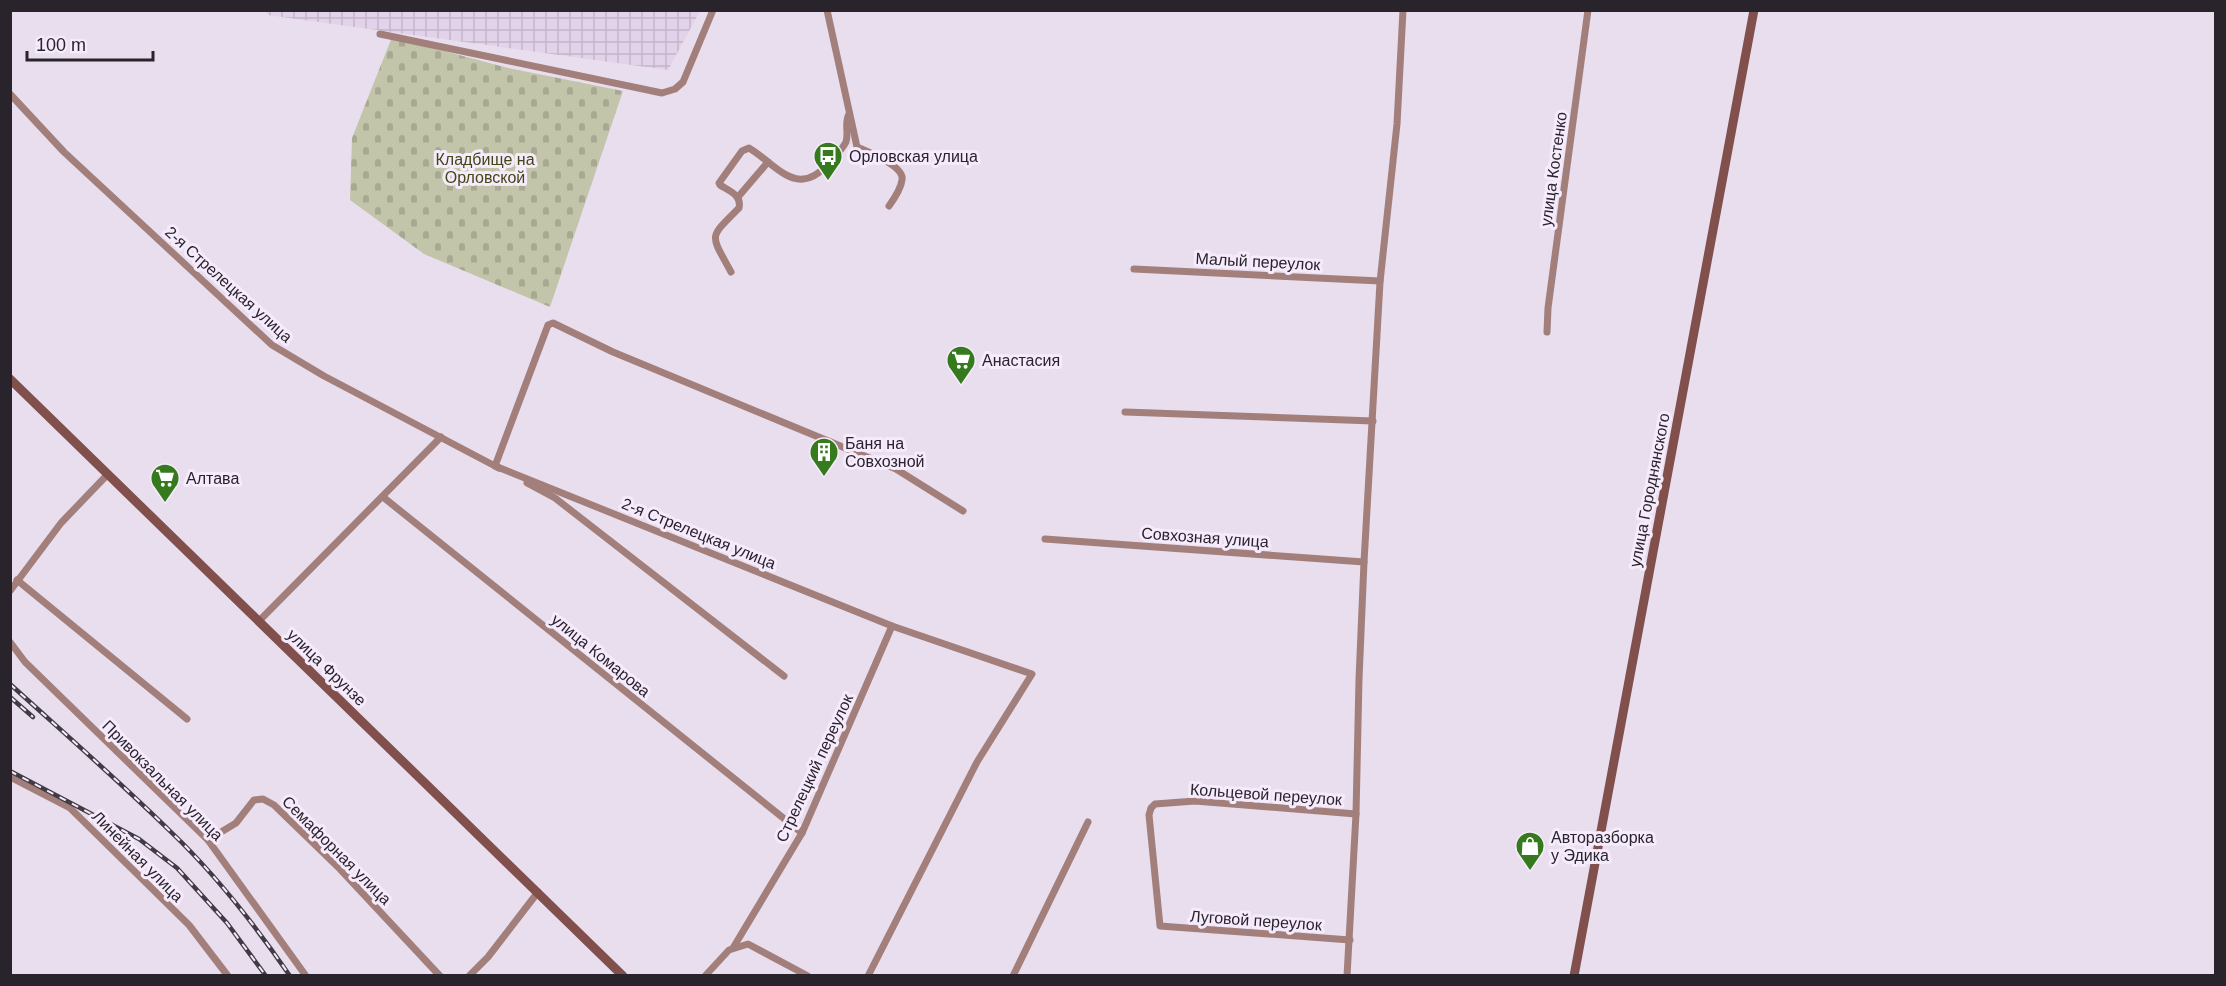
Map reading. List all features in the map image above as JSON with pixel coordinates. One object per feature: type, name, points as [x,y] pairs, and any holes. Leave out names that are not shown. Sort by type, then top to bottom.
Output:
[{"type":"main road","name":"улица Городнянского","points":[[1574,975],[1754,10]]},
{"type":"main road","name":"улица Фрунзе","points":[[10,379],[623,975]]},
{"type":"street","points":[[380,34],[662,93],[675,89],[683,82],[713,10]]},
{"type":"street","points":[[827,10],[857,147]]},
{"type":"street","points":[[1347,975],[1356,814],[1364,562],[1380,281],[1397,124],[1403,10]]},
{"type":"street","name":"улица Костенко","points":[[1547,332],[1548,308],[1588,10]]},
{"type":"street","name":"2-я Стрелецкая улица","points":[[10,94],[64,152],[272,345],[324,376],[555,498],[783,676]]},
{"type":"street","points":[[731,272],[715,243],[715,236],[716,231],[739,208],[740,200],[720,185],[720,180],[742,151],[748,148],[784,175],[800,180],[806,179],[824,168],[843,147],[847,139],[846,120],[849,114]]},
{"type":"street","points":[[843,147],[857,147],[900,171],[902,181],[889,206]]},
{"type":"street","points":[[738,197],[768,162]]},
{"type":"street","name":"Малый переулок","points":[[1134,269],[1380,281]]},
{"type":"street","points":[[495,466],[548,325],[553,323],[613,352],[896,469],[963,511]]},
{"type":"street","points":[[1125,412],[1373,421]]},
{"type":"street","points":[[259,621],[441,437]]},
{"type":"street","name":"2-я Стрелецкая улица","points":[[495,466],[892,626],[1032,674],[977,762],[868,975]]},
{"type":"street","points":[[10,591],[61,523],[108,474]]},
{"type":"street","name":"улица Комарова","points":[[383,497],[802,833]]},
{"type":"street","name":"Совхозная улица","points":[[1045,538],[1364,562]]},
{"type":"street","points":[[17,580],[187,719]]},
{"type":"street","name":"Стрелецкий переулок","points":[[733,948],[802,833],[892,626]]},
{"type":"street","name":"Привокзальная улица","points":[[10,642],[25,662],[208,840],[306,975]]},
{"type":"street","name":"Линейная улица","points":[[10,777],[70,808],[189,925],[228,975]]},
{"type":"street","name":"Семафорная улица","points":[[208,840],[236,823],[254,800],[263,799],[274,805],[340,869],[440,975]]},
{"type":"street","name":"Кольцевой переулок","points":[[1160,926],[1149,815],[1150,808],[1155,804],[1195,801],[1356,814]]},
{"type":"street","points":[[1012,975],[1088,822]]},
{"type":"street","points":[[469,975],[488,957],[538,892]]},
{"type":"street","name":"Луговой переулок","points":[[1160,926],[1350,940]]},
{"type":"street","points":[[705,975],[726,952],[748,944],[808,975]]},
{"type":"shaded area","points":[[700,10],[668,70],[267,15],[266,11]]},
{"type":"green space","name":"Кладбище на Орловской","points":[[392,37],[508,68],[623,91],[550,307],[424,254],[350,200],[352,138]]},
{"type":"railway","points":[[10,684],[188,848],[234,901],[290,976]]},
{"type":"railway","points":[[10,697],[33,717]]},
{"type":"railway","points":[[10,771],[139,839],[177,868],[227,923],[266,976]]},
{"type":"place","name":"Орловская улица","points":[[828,182]]},
{"type":"place","name":"Анастасия","points":[[961,386]]},
{"type":"place","name":"Баня на Совхозной","points":[[824,478]]},
{"type":"place","name":"Алтава","points":[[165,504]]},
{"type":"place","name":"Авторазборка у Эдика","points":[[1530,872]]}]
